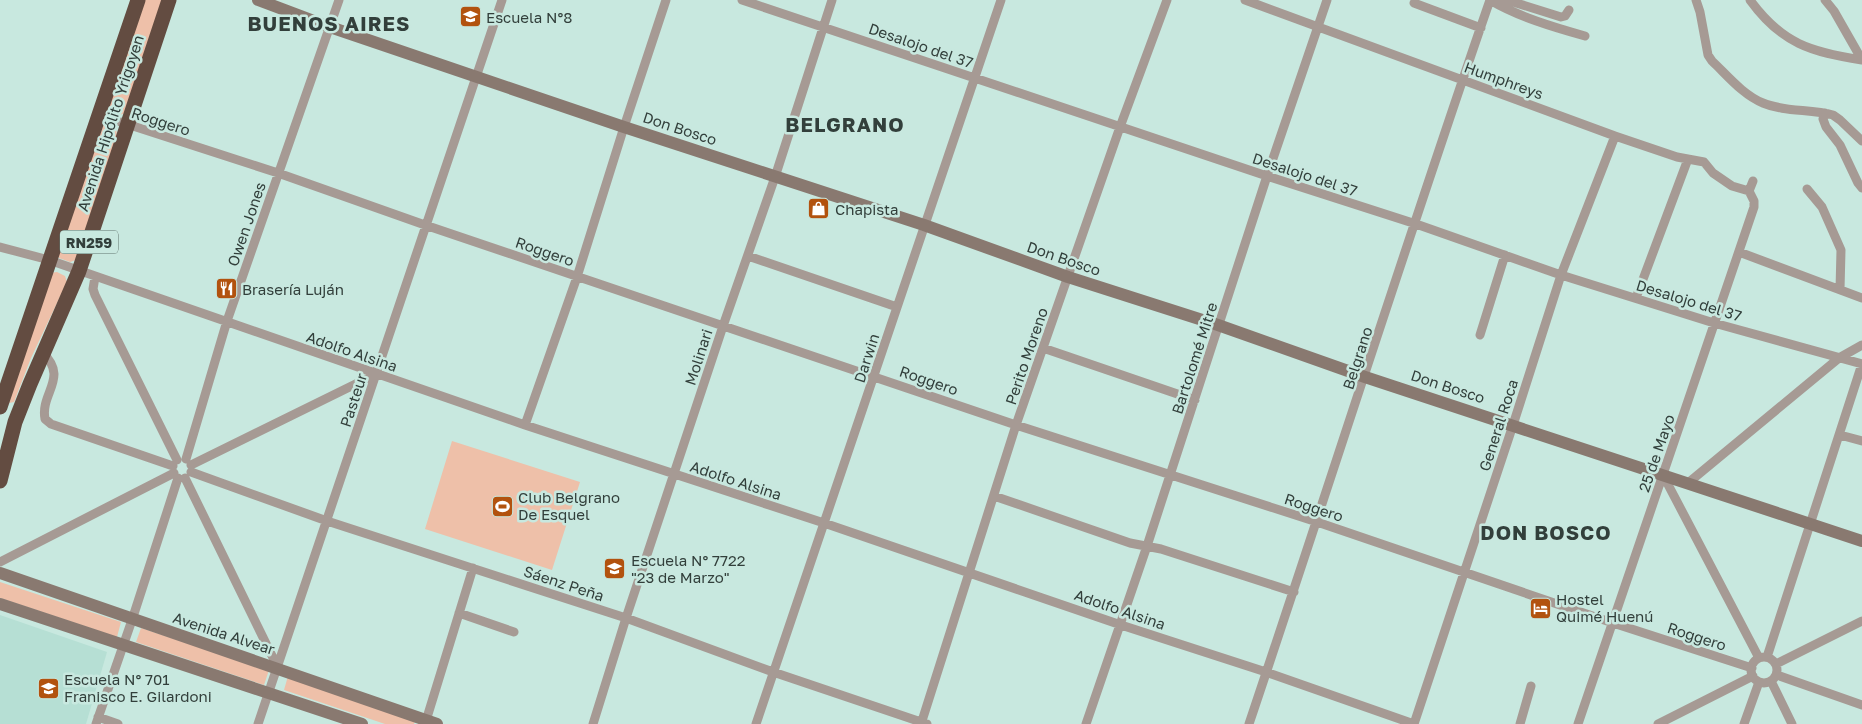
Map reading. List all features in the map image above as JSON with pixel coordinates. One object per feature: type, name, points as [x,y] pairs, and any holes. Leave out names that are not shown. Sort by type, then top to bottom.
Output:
[{"type":"highway","name":"Avenida Hipólito Yrigoyen","points":[[1,404],[138,0]]},
{"type":"highway","name":"Avenida Hipólito Yrigoyen","points":[[0,481],[6,452],[20,409],[79,271],[169,0]]},
{"type":"highway","points":[[1,404],[20,409]]},
{"type":"street","name":"Don Bosco","points":[[258,0],[476,76],[924,225],[1068,277],[1218,325],[1365,377],[1862,541]]},
{"type":"street","name":"Owen Jones","points":[[97,720],[182,469],[227,321],[338,0]]},
{"type":"street","name":"Pasteur","points":[[258,724],[502,0]]},
{"type":"street","points":[[525,425],[577,276],[666,0]]},
{"type":"street","name":"Desalojo del 37","points":[[742,0],[1416,224],[1561,275],[1714,323],[1862,364]]},
{"type":"street","name":"Molinari","points":[[593,724],[626,618],[723,326],[775,177],[832,0]]},
{"type":"street","name":"Darwin","points":[[756,724],[1001,0]]},
{"type":"street","name":"Perito Moreno","points":[[924,723],[1016,425],[1120,127],[1167,0]]},
{"type":"street","name":"Humphreys","points":[[1245,0],[1615,136],[1688,159],[1704,162],[1713,174],[1732,186],[1749,191]]},
{"type":"street","name":"Bartolomé Mitre","points":[[1086,724],[1148,546],[1218,325],[1327,0]]},
{"type":"street","points":[[1491,0],[1550,26],[1585,36]]},
{"type":"street","name":"Belgrano","points":[[1249,724],[1416,224],[1462,80],[1491,0]]},
{"type":"street","points":[[1502,0],[1561,17],[1565,16],[1569,10]]},
{"type":"street","points":[[1696,0],[1708,54],[1750,96],[1764,103],[1824,113],[1840,120],[1862,141]]},
{"type":"street","points":[[1750,0],[1778,30],[1794,42],[1825,54],[1862,60]]},
{"type":"street","points":[[1825,0],[1834,11],[1862,60]]},
{"type":"street","points":[[1414,2],[1481,28]]},
{"type":"street","points":[[1824,113],[1823,119],[1826,126],[1840,145],[1862,188]]},
{"type":"street","name":"Roggero","points":[[99,115],[278,173],[425,225],[1016,425],[1317,522],[1613,623],[1754,675]]},
{"type":"street","name":"General Roca","points":[[1414,724],[1561,275],[1615,136]]},
{"type":"street","points":[[1636,298],[1688,159]]},
{"type":"street","points":[[1749,191],[1754,181]]},
{"type":"street","points":[[1808,189],[1822,207],[1841,250],[1840,290]]},
{"type":"street","name":"25 de Mayo","points":[[1578,724],[1754,207],[1754,201],[1749,191]]},
{"type":"street","name":"Adolfo Alsina","points":[[0,247],[50,260],[525,425],[970,572],[1414,724]]},
{"type":"street","points":[[1738,252],[1862,298]]},
{"type":"street","points":[[1480,335],[1505,255]]},
{"type":"street","points":[[748,256],[897,307]]},
{"type":"street","points":[[95,277],[93,289],[95,295],[278,668]]},
{"type":"street","points":[[1688,483],[1839,358],[1862,345]]},
{"type":"street","points":[[1043,348],[1195,400]]},
{"type":"street","name":"Sáenz Peña","points":[[43,353],[49,359],[54,372],[54,383],[44,409],[45,419],[52,424],[327,521],[626,618],[773,672],[924,723]]},
{"type":"street","points":[[1763,658],[1811,524],[1862,364]]},
{"type":"street","points":[[0,562],[182,469],[376,374]]},
{"type":"street","points":[[1840,435],[1862,441]]},
{"type":"street","points":[[1664,475],[1763,658],[1776,664]]},
{"type":"street","points":[[994,496],[1130,543],[1161,549],[1294,592]]},
{"type":"street","points":[[429,723],[472,568]]},
{"type":"street","name":"Avenida Alvear","points":[[0,573],[132,620],[278,668],[429,723]]},
{"type":"street","points":[[0,604],[362,724]]},
{"type":"street","points":[[459,613],[514,632]]},
{"type":"street","points":[[1776,664],[1862,621]]},
{"type":"street","points":[[1744,724],[1754,675],[1755,660],[1763,658]]},
{"type":"street","points":[[1776,664],[1774,678],[1792,724]]},
{"type":"street","points":[[1754,675],[1767,683],[1774,678]]},
{"type":"street","points":[[1658,724],[1754,675]]},
{"type":"street","points":[[1774,678],[1862,705]]},
{"type":"street","points":[[1520,724],[1531,686]]},
{"type":"street","points":[[97,720],[118,724]]},
{"type":"shaded area","points":[[141,0],[163,0],[125,113],[120,115],[109,110],[107,105]]},
{"type":"shaded area","points":[[104,124],[116,128],[117,135],[76,260],[70,262],[59,258],[56,253]]},
{"type":"shaded area","points":[[57,272],[65,276],[67,282],[31,358],[14,402],[9,403],[50,273]]},
{"type":"shaded area","name":"Club Belgrano De Esquel","points":[[452,441],[580,482],[552,570],[425,529]]},
{"type":"shaded area","points":[[0,582],[121,622],[117,637],[0,598]]},
{"type":"shaded area","name":"Escuela N° 701 Franisco E. Gilardoni","points":[[0,615],[107,652],[86,724],[0,724]]},
{"type":"shaded area","points":[[141,628],[269,670],[264,685],[136,642]]},
{"type":"shaded area","points":[[288,676],[416,719],[414,724],[385,724],[284,690]]},
{"type":"place","name":"Escuela N°8","points":[[470,17]]},
{"type":"place","name":"Chapista","points":[[819,209]]},
{"type":"place","name":"Brasería Luján","points":[[226,289]]},
{"type":"place","name":"Club Belgrano De Esquel","points":[[502,506]]},
{"type":"place","name":"Escuela N° 7722 \"23 de Marzo\"","points":[[615,569]]},
{"type":"place","name":"Hostel Quimé Huenú","points":[[1540,608]]},
{"type":"place","name":"Escuela N° 701 Franisco E. Gilardoni","points":[[48,688]]},
{"type":"district","name":"BUENOS AIRES","points":[[329,23]]},
{"type":"district","name":"BELGRANO","points":[[845,124]]},
{"type":"district","name":"DON BOSCO","points":[[1546,532]]}]
